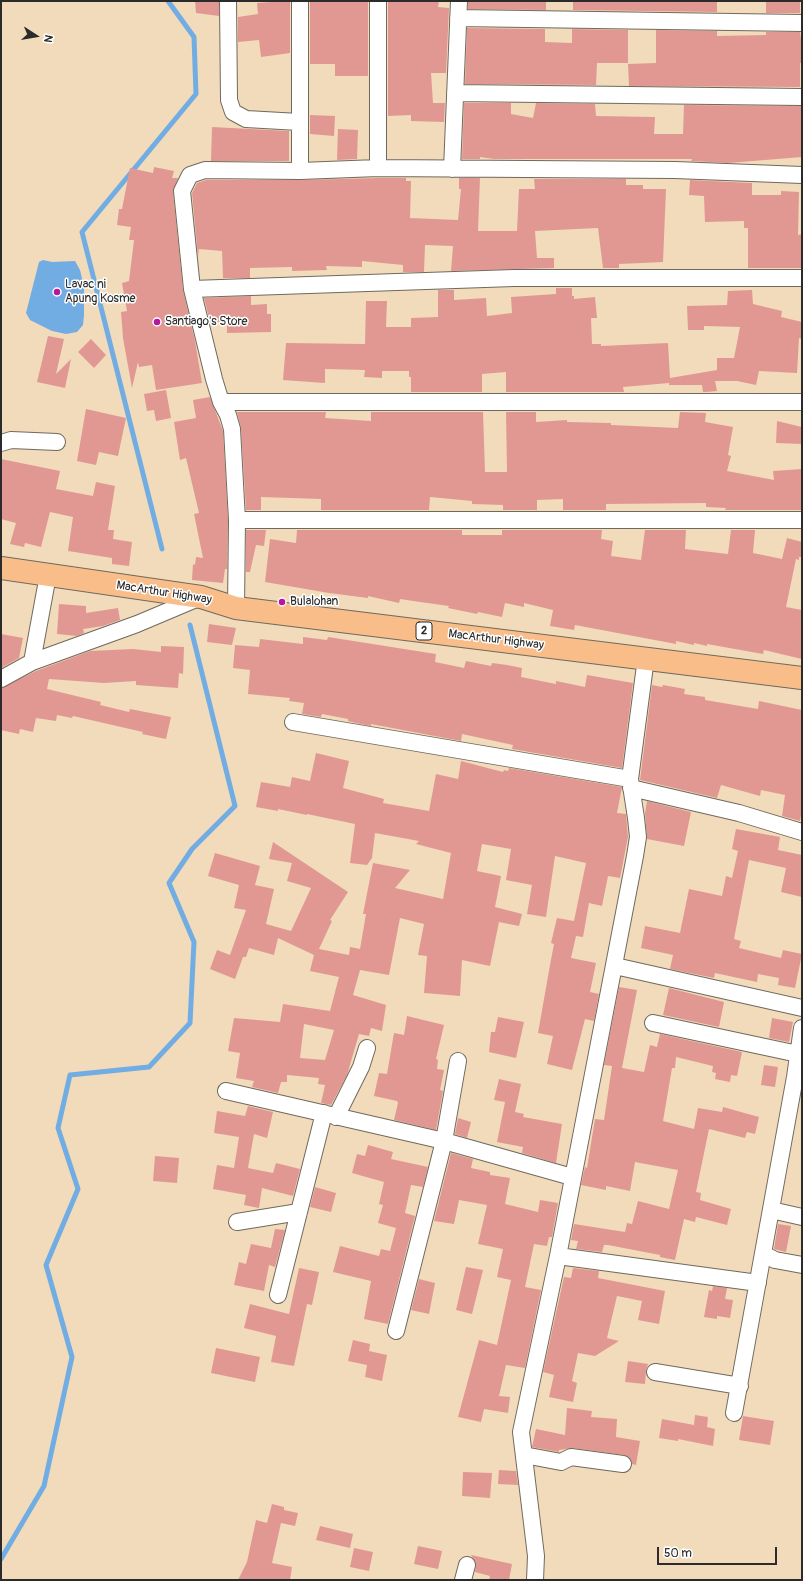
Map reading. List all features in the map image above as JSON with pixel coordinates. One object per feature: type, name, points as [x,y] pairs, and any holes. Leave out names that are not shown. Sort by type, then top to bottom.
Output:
[{"type":"highway","name":"MacArthur Highway","points":[[1,568],[201,597],[236,608],[802,678]]},
{"type":"street","points":[[228,1],[229,100],[233,112],[246,119],[299,122]]},
{"type":"street","points":[[300,1],[300,171]]},
{"type":"street","points":[[378,1],[378,168]]},
{"type":"street","points":[[452,169],[459,1]]},
{"type":"street","points":[[458,18],[802,23]]},
{"type":"street","points":[[455,94],[802,97]]},
{"type":"street","points":[[236,608],[237,520],[232,429],[228,415],[221,402],[214,379],[192,289],[182,192],[190,175],[205,170],[300,171],[378,168],[674,170],[802,175]]},
{"type":"street","points":[[192,289],[514,278],[802,278]]},
{"type":"street","points":[[221,402],[802,402]]},
{"type":"street","points":[[1,443],[10,440],[57,442]]},
{"type":"street","points":[[237,520],[802,520]]},
{"type":"street","points":[[32,662],[48,575]]},
{"type":"street","points":[[1,679],[32,662],[137,624],[201,597]]},
{"type":"street","points":[[535,1580],[536,1556],[521,1432],[558,1256],[572,1176],[615,966],[638,837],[630,784],[646,658]]},
{"type":"street","points":[[293,722],[630,784],[739,812],[802,832]]},
{"type":"street","points":[[615,966],[802,1008]]},
{"type":"street","points":[[653,1023],[798,1054]]},
{"type":"street","points":[[734,1413],[771,1210],[798,1077],[798,1054],[802,1028]]},
{"type":"street","points":[[278,1295],[299,1212],[330,1115],[361,1067],[368,1048]]},
{"type":"street","points":[[396,1331],[444,1140],[458,1060]]},
{"type":"street","points":[[226,1091],[444,1140],[572,1176]]},
{"type":"street","points":[[771,1210],[802,1217]]},
{"type":"street","points":[[237,1222],[299,1212]]},
{"type":"street","points":[[763,1254],[775,1260],[802,1265]]},
{"type":"street","points":[[558,1256],[758,1283]]},
{"type":"street","points":[[655,1372],[740,1386]]},
{"type":"street","points":[[524,1455],[561,1462],[571,1457],[624,1464]]},
{"type":"water","name":"Lavac ni Apung Kosme","points":[[43,260],[52,262],[75,261],[80,270],[84,287],[84,315],[83,325],[77,332],[66,334],[52,331],[30,320],[26,313],[39,262]]},
{"type":"building","points":[[195,1],[219,1],[219,16],[196,13]]},
{"type":"building","points":[[290,1],[290,53],[261,57],[259,40],[238,42],[238,17],[258,14],[257,3]]},
{"type":"building","points":[[310,1],[368,1],[368,76],[335,76],[335,64],[310,64]]},
{"type":"building","points":[[388,1],[439,1],[438,7],[449,8],[446,73],[431,73],[433,103],[445,103],[444,122],[411,121],[411,115],[388,116]]},
{"type":"building","points":[[468,1],[546,1],[546,10],[468,9]]},
{"type":"building","points":[[573,1],[717,1],[717,12],[573,10]]},
{"type":"building","points":[[766,1],[800,1],[800,13],[766,13]]},
{"type":"building","points":[[467,28],[545,29],[545,42],[572,43],[572,29],[628,30],[628,63],[597,63],[596,85],[465,84]]},
{"type":"building","points":[[656,30],[717,31],[717,36],[766,35],[766,32],[800,32],[802,63],[800,63],[800,87],[629,86],[628,64],[656,63]]},
{"type":"building","points":[[464,103],[511,103],[511,114],[533,118],[536,103],[595,104],[596,116],[655,117],[654,134],[683,134],[684,105],[802,106],[802,157],[728,163],[691,161],[692,159],[494,159],[480,157],[480,159],[462,159]]},
{"type":"building","points":[[310,115],[335,116],[334,136],[310,134]]},
{"type":"building","points":[[212,127],[289,131],[289,161],[211,161]]},
{"type":"building","points":[[338,129],[358,130],[357,159],[337,160]]},
{"type":"building","points":[[154,167],[174,171],[172,178],[178,178],[173,192],[183,290],[195,341],[202,383],[156,390],[152,365],[139,367],[138,362],[132,388],[123,338],[121,312],[127,311],[122,283],[129,281],[134,240],[129,240],[131,227],[117,225],[119,209],[122,209],[130,168],[153,173]]},
{"type":"building","points":[[406,178],[406,181],[411,181],[410,218],[458,220],[461,189],[459,189],[459,178],[480,178],[478,231],[517,231],[519,189],[535,189],[534,179],[626,179],[626,185],[643,185],[643,189],[666,189],[663,262],[619,264],[619,268],[603,268],[598,228],[535,231],[537,258],[554,258],[554,268],[451,271],[453,246],[425,245],[424,272],[403,272],[403,265],[362,261],[362,267],[326,266],[327,270],[292,271],[292,267],[250,268],[250,278],[223,278],[222,251],[199,249],[198,256],[192,193],[197,183],[206,180]]},
{"type":"building","points":[[690,180],[752,183],[752,195],[781,195],[781,191],[799,192],[798,235],[802,234],[802,268],[748,268],[748,228],[744,228],[744,221],[705,222],[704,196],[689,195]]},
{"type":"building","points":[[556,288],[572,288],[572,296],[574,296],[574,299],[595,297],[597,318],[591,318],[592,344],[601,344],[601,346],[668,343],[670,378],[717,370],[717,358],[734,358],[740,327],[704,326],[704,330],[688,330],[687,306],[727,305],[728,291],[752,290],[753,304],[782,311],[781,317],[802,322],[802,339],[799,338],[797,373],[759,371],[756,385],[737,381],[715,381],[717,391],[706,392],[703,392],[702,385],[669,385],[669,383],[623,387],[624,392],[506,392],[506,372],[482,374],[482,392],[411,392],[411,377],[409,377],[409,371],[382,371],[382,378],[364,377],[365,370],[325,369],[325,383],[283,380],[286,343],[365,344],[366,301],[387,301],[386,327],[411,327],[411,318],[438,317],[438,290],[454,290],[454,300],[486,298],[487,316],[512,313],[511,297],[556,294]]},
{"type":"building","points":[[251,296],[251,305],[267,304],[267,314],[271,314],[271,332],[227,333],[227,322],[210,322],[204,298]]},
{"type":"building","points":[[48,336],[64,339],[56,374],[71,359],[65,388],[37,382]]},
{"type":"building","points":[[91,339],[106,355],[94,368],[78,352]]},
{"type":"building","points":[[166,390],[171,418],[156,421],[154,410],[147,411],[144,394]]},
{"type":"building","points":[[210,397],[223,431],[228,520],[227,569],[225,569],[223,583],[192,580],[193,564],[195,565],[196,557],[203,558],[194,514],[199,513],[186,458],[180,460],[174,422],[196,418],[193,400]]},
{"type":"building","points":[[86,409],[126,418],[118,456],[99,452],[96,465],[77,461]]},
{"type":"building","points":[[237,412],[326,412],[325,418],[371,421],[371,412],[483,412],[485,472],[507,472],[506,412],[536,412],[536,422],[567,420],[567,422],[611,423],[611,425],[678,428],[680,412],[706,413],[705,422],[733,427],[728,455],[731,456],[727,471],[774,480],[773,471],[802,469],[802,510],[725,510],[726,508],[706,507],[706,503],[606,504],[606,510],[563,510],[563,499],[537,500],[537,510],[503,510],[503,505],[472,504],[472,501],[430,497],[429,510],[321,510],[321,499],[261,497],[261,510],[246,510],[241,428]]},
{"type":"building","points":[[777,421],[802,427],[802,444],[776,443]]},
{"type":"building","points":[[1,459],[60,471],[56,489],[93,496],[96,482],[115,486],[108,530],[114,530],[113,539],[132,542],[129,566],[112,564],[112,558],[68,551],[73,517],[50,512],[41,547],[25,543],[24,547],[10,544],[16,523],[1,519]]},
{"type":"building","points":[[246,530],[266,530],[264,546],[256,545],[250,572],[246,572]]},
{"type":"building","points":[[297,530],[462,530],[462,535],[502,535],[502,530],[602,530],[601,539],[613,541],[611,556],[641,560],[645,530],[686,530],[685,549],[728,554],[731,530],[755,530],[753,553],[782,559],[787,538],[802,542],[802,557],[799,557],[799,560],[796,559],[786,607],[802,610],[802,659],[764,650],[763,654],[707,644],[707,646],[694,643],[694,645],[676,641],[676,644],[575,625],[574,630],[550,626],[553,610],[524,603],[524,607],[505,603],[502,617],[448,608],[449,606],[400,599],[399,603],[368,596],[368,598],[329,593],[265,582],[270,539],[296,543]]},
{"type":"building","points":[[59,604],[86,606],[86,613],[118,608],[120,620],[103,626],[83,629],[84,633],[77,636],[57,634]]},
{"type":"building","points":[[209,624],[236,628],[232,645],[207,642]]},
{"type":"building","points":[[1,634],[23,638],[19,658],[1,668]]},
{"type":"building","points":[[303,637],[327,640],[328,637],[436,654],[435,662],[464,668],[466,661],[491,666],[492,663],[507,665],[522,668],[521,677],[556,684],[556,681],[585,687],[587,675],[633,683],[622,768],[512,749],[513,745],[462,734],[461,741],[371,724],[371,726],[348,721],[348,719],[322,714],[321,717],[302,714],[304,703],[289,701],[290,698],[248,694],[250,670],[233,668],[235,645],[259,647],[260,639],[303,644]]},
{"type":"building","points":[[161,646],[184,647],[183,674],[179,673],[178,688],[136,685],[136,681],[104,683],[49,679],[47,689],[101,702],[100,705],[129,712],[130,709],[171,717],[166,739],[142,734],[143,732],[73,716],[72,718],[57,715],[56,721],[36,718],[33,732],[20,729],[19,734],[1,730],[1,688],[36,671],[90,651],[133,649],[161,652]]},
{"type":"building","points":[[652,685],[662,687],[663,685],[685,689],[684,694],[705,697],[705,700],[758,709],[759,701],[802,710],[802,809],[800,821],[782,816],[785,795],[761,790],[760,796],[721,785],[717,798],[640,780]]},
{"type":"building","points":[[316,753],[349,761],[343,788],[384,799],[383,803],[429,811],[436,774],[458,779],[461,761],[503,772],[504,770],[508,771],[509,768],[622,787],[617,813],[626,814],[628,837],[620,878],[608,876],[602,906],[589,903],[583,937],[576,936],[571,958],[596,963],[590,992],[599,994],[594,1021],[585,1019],[572,1070],[547,1064],[553,1036],[538,1033],[554,944],[551,943],[557,918],[574,921],[586,863],[555,856],[546,917],[527,914],[532,885],[506,880],[511,849],[482,844],[477,871],[501,876],[495,907],[522,914],[519,926],[499,922],[490,966],[462,960],[460,996],[424,993],[427,956],[418,955],[424,924],[400,918],[389,975],[360,970],[353,995],[386,1005],[382,1031],[371,1028],[369,1036],[359,1034],[347,1075],[331,1105],[321,1103],[325,1085],[318,1084],[319,1078],[287,1075],[287,1082],[281,1082],[278,1093],[252,1087],[254,1081],[236,1078],[240,1053],[228,1051],[234,1018],[280,1022],[283,1004],[330,1011],[339,977],[310,971],[314,955],[278,938],[274,955],[249,948],[246,957],[243,957],[235,979],[210,969],[217,950],[230,955],[246,910],[234,908],[239,885],[208,876],[215,853],[260,866],[255,885],[274,889],[266,924],[291,931],[311,888],[287,881],[292,863],[269,859],[273,842],[348,892],[330,920],[332,921],[319,949],[349,955],[350,947],[360,949],[366,914],[363,914],[373,863],[410,870],[395,888],[443,899],[451,853],[416,844],[419,841],[375,833],[372,858],[367,865],[350,863],[355,824],[278,809],[278,811],[256,807],[261,782],[290,787],[292,777],[310,781]],"holes":[[[304,1024],[334,1030],[325,1060],[300,1058]]]},
{"type":"building","points":[[647,801],[691,812],[684,846],[647,839],[645,813]]},
{"type":"building","points":[[736,829],[780,837],[778,850],[802,855],[802,897],[781,892],[786,868],[749,860],[734,939],[741,941],[739,948],[781,958],[783,950],[802,954],[795,988],[778,985],[779,978],[758,974],[757,982],[715,973],[714,978],[670,969],[673,955],[641,948],[645,926],[680,933],[689,889],[722,896],[726,876],[732,878],[738,851],[732,849]]},
{"type":"building","points":[[619,987],[637,990],[622,1068],[644,1072],[650,1045],[657,1047],[660,1034],[742,1052],[737,1076],[731,1075],[730,1082],[715,1079],[716,1073],[712,1072],[713,1066],[676,1057],[675,1068],[672,1068],[663,1121],[694,1129],[698,1108],[722,1112],[723,1107],[759,1117],[755,1134],[747,1132],[745,1138],[709,1129],[696,1192],[701,1193],[700,1200],[731,1209],[727,1225],[696,1217],[695,1222],[684,1219],[675,1260],[660,1257],[660,1255],[608,1245],[604,1245],[602,1252],[576,1249],[578,1241],[571,1240],[574,1224],[625,1232],[627,1223],[632,1224],[638,1201],[669,1209],[678,1170],[635,1162],[630,1191],[606,1186],[606,1190],[581,1185],[585,1167],[587,1168],[595,1119],[604,1120],[612,1066],[604,1065]]},
{"type":"building","points":[[669,988],[724,1002],[719,1027],[663,1015]]},
{"type":"building","points":[[407,1016],[444,1025],[436,1059],[438,1060],[437,1069],[444,1070],[440,1090],[443,1091],[436,1130],[394,1120],[398,1103],[397,1101],[374,1096],[379,1073],[387,1074],[394,1033],[404,1035]]},
{"type":"building","points":[[498,1017],[524,1022],[516,1058],[489,1052],[491,1032],[495,1032]]},
{"type":"building","points":[[772,1018],[793,1022],[789,1042],[769,1038]]},
{"type":"building","points":[[764,1065],[778,1067],[775,1087],[761,1085]]},
{"type":"building","points":[[499,1079],[521,1084],[515,1112],[524,1114],[523,1117],[562,1124],[556,1163],[522,1153],[523,1147],[497,1142],[505,1102],[494,1100]]},
{"type":"building","points":[[248,1106],[273,1112],[267,1138],[254,1134],[248,1168],[273,1173],[276,1163],[300,1169],[293,1196],[262,1188],[259,1208],[244,1205],[246,1195],[213,1189],[217,1165],[234,1168],[239,1137],[214,1133],[217,1111],[245,1116]]},
{"type":"building","points":[[458,1118],[471,1122],[467,1138],[455,1134]]},
{"type":"building","points":[[368,1145],[393,1152],[391,1159],[428,1167],[423,1187],[411,1185],[405,1213],[415,1216],[388,1324],[364,1319],[371,1281],[333,1272],[340,1246],[379,1256],[381,1249],[390,1251],[396,1228],[378,1223],[383,1205],[379,1204],[384,1182],[352,1173],[357,1154],[365,1156]]},
{"type":"building","points":[[451,1153],[473,1159],[471,1168],[490,1172],[490,1175],[510,1178],[505,1204],[538,1212],[540,1200],[558,1203],[552,1237],[549,1237],[547,1246],[534,1244],[525,1287],[541,1290],[525,1368],[506,1365],[499,1396],[510,1397],[508,1413],[484,1409],[481,1422],[458,1417],[479,1340],[497,1345],[511,1280],[497,1277],[503,1249],[478,1244],[487,1205],[459,1200],[454,1224],[434,1221]]},
{"type":"building","points":[[155,1156],[179,1158],[177,1183],[153,1181]]},
{"type":"building","points":[[315,1187],[336,1193],[331,1212],[310,1207]]},
{"type":"building","points":[[778,1224],[791,1226],[786,1252],[774,1249]]},
{"type":"building","points":[[275,1229],[285,1230],[275,1267],[269,1265],[264,1291],[234,1285],[239,1262],[246,1264],[251,1244],[271,1248]]},
{"type":"building","points":[[466,1267],[483,1270],[472,1314],[456,1310]]},
{"type":"building","points":[[299,1268],[319,1272],[312,1305],[307,1304],[294,1366],[271,1362],[276,1336],[244,1328],[250,1304],[289,1314]]},
{"type":"building","points":[[573,1268],[599,1271],[598,1278],[665,1291],[659,1324],[638,1320],[642,1301],[617,1296],[607,1338],[619,1341],[595,1356],[578,1353],[572,1381],[577,1383],[573,1402],[549,1397],[554,1375],[543,1372],[564,1277],[571,1278]]},
{"type":"building","points":[[419,1279],[435,1283],[429,1314],[411,1310]]},
{"type":"building","points":[[713,1286],[727,1288],[725,1299],[733,1300],[730,1318],[717,1316],[717,1319],[704,1317],[709,1290],[712,1291]]},
{"type":"building","points":[[353,1340],[370,1344],[369,1351],[387,1355],[382,1381],[365,1377],[367,1365],[348,1361]]},
{"type":"building","points":[[216,1348],[260,1357],[255,1382],[211,1373]]},
{"type":"building","points":[[628,1361],[648,1364],[645,1384],[625,1382]]},
{"type":"building","points":[[567,1408],[592,1411],[591,1417],[617,1419],[616,1437],[640,1441],[636,1465],[632,1464],[629,1457],[624,1455],[572,1448],[559,1450],[559,1452],[532,1447],[536,1429],[565,1435]]},
{"type":"building","points":[[695,1415],[708,1417],[707,1427],[715,1429],[713,1446],[678,1439],[678,1441],[659,1438],[662,1419],[694,1425]]},
{"type":"building","points":[[743,1416],[774,1421],[770,1445],[739,1440]]},
{"type":"building","points":[[499,1470],[516,1471],[518,1485],[498,1484]]},
{"type":"building","points":[[463,1472],[492,1473],[490,1498],[462,1496]]},
{"type":"building","points":[[272,1504],[284,1507],[284,1510],[298,1513],[295,1526],[281,1523],[272,1563],[292,1567],[290,1580],[238,1580],[247,1562],[256,1520],[267,1523]]},
{"type":"building","points":[[320,1526],[353,1534],[350,1548],[316,1540]]},
{"type":"building","points":[[418,1546],[442,1551],[438,1569],[414,1564]]},
{"type":"building","points":[[354,1548],[373,1552],[369,1571],[350,1567]]},
{"type":"building","points":[[471,1555],[512,1564],[509,1580],[489,1580],[490,1576],[475,1572],[476,1563]]},
{"type":"waterway","points":[[162,549],[82,232],[196,94],[194,37],[168,1]]},
{"type":"waterway","points":[[1,1559],[44,1486],[72,1357],[46,1265],[78,1189],[58,1128],[70,1075],[149,1067],[190,1023],[194,942],[169,883],[192,849],[235,806],[190,625]]},
{"type":"place","name":"Lavac ni Apung Kosme","points":[[57,292]]},
{"type":"place","name":"Santiago's Store","points":[[157,322]]},
{"type":"place","name":"Bulalohan","points":[[282,602]]}]
